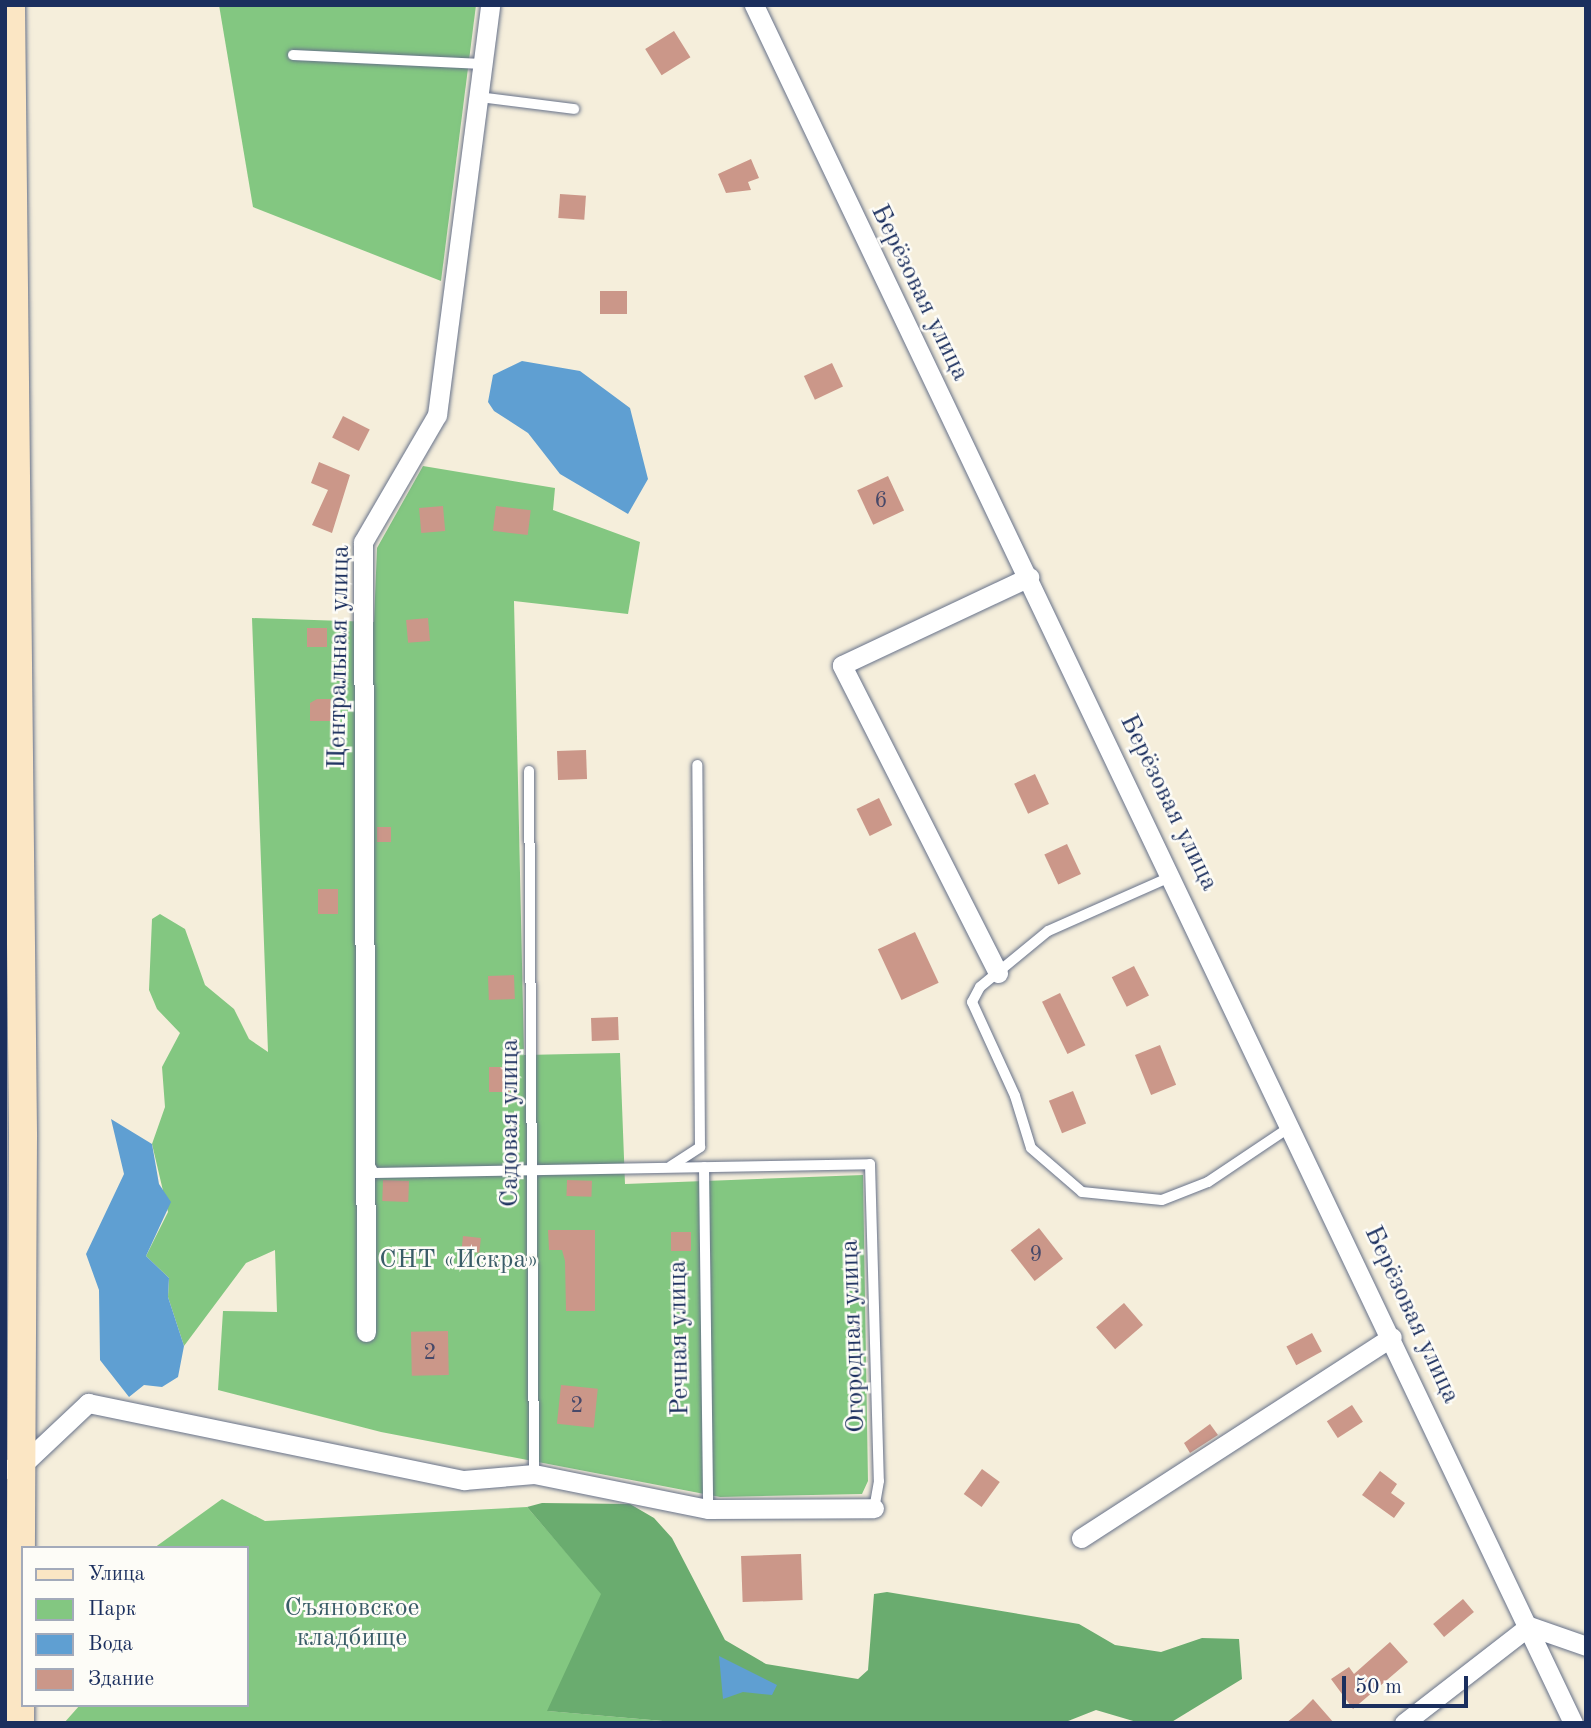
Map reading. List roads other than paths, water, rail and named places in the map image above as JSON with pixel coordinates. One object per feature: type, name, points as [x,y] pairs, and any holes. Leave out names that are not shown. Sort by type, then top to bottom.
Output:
[{"type":"main road","points":[[11,5],[23,1137],[12,1469],[20,1723]]},
{"type":"street","name":"Центральная улица","points":[[366,1332],[363,542],[438,415],[490,5]]},
{"type":"street","name":"Берёзовая улица","points":[[754,5],[1174,875],[1573,1723]]},
{"type":"street","points":[[998,973],[842,665],[1029,577]]},
{"type":"street","points":[[1081,1538],[1392,1337]]},
{"type":"street","points":[[12,1469],[88,1403],[464,1480],[534,1474],[708,1509],[874,1508]]},
{"type":"street","points":[[1404,1723],[1529,1626],[1586,1646]]},
{"type":"lane","points":[[293,55],[483,64]]},
{"type":"lane","points":[[479,97],[574,109]]},
{"type":"lane","points":[[670,1167],[700,1147],[696,765]]},
{"type":"lane","name":"Садовая улица","points":[[529,771],[534,1474]]},
{"type":"lane","points":[[1174,875],[1048,931],[998,973],[972,1002],[1031,1148],[1082,1192],[1163,1200],[1208,1182],[1292,1125]]},
{"type":"lane","points":[[365,1157],[374,1173],[704,1167]]},
{"type":"lane","name":"Огородная улица","points":[[704,1167],[870,1164],[879,1481],[874,1508]]},
{"type":"lane","name":"Речная улица","points":[[704,1167],[708,1509]]},
{"type":"water","points":[[522,361],[580,371],[630,408],[648,479],[628,514],[560,474],[528,433],[494,411],[488,402],[493,375]]},
{"type":"water","points":[[111,1119],[152,1144],[159,1184],[171,1202],[146,1256],[169,1278],[168,1297],[184,1346],[178,1377],[162,1387],[144,1385],[129,1397],[100,1360],[99,1290],[86,1254],[124,1174]]},
{"type":"water","points":[[719,1656],[777,1685],[772,1695],[743,1692],[723,1699]]},
{"type":"park label","name":"СНТ «Искра»","points":[[459,1261]]},
{"type":"park label","name":"Съяновское кладбище","points":[[352,1624]]}]
